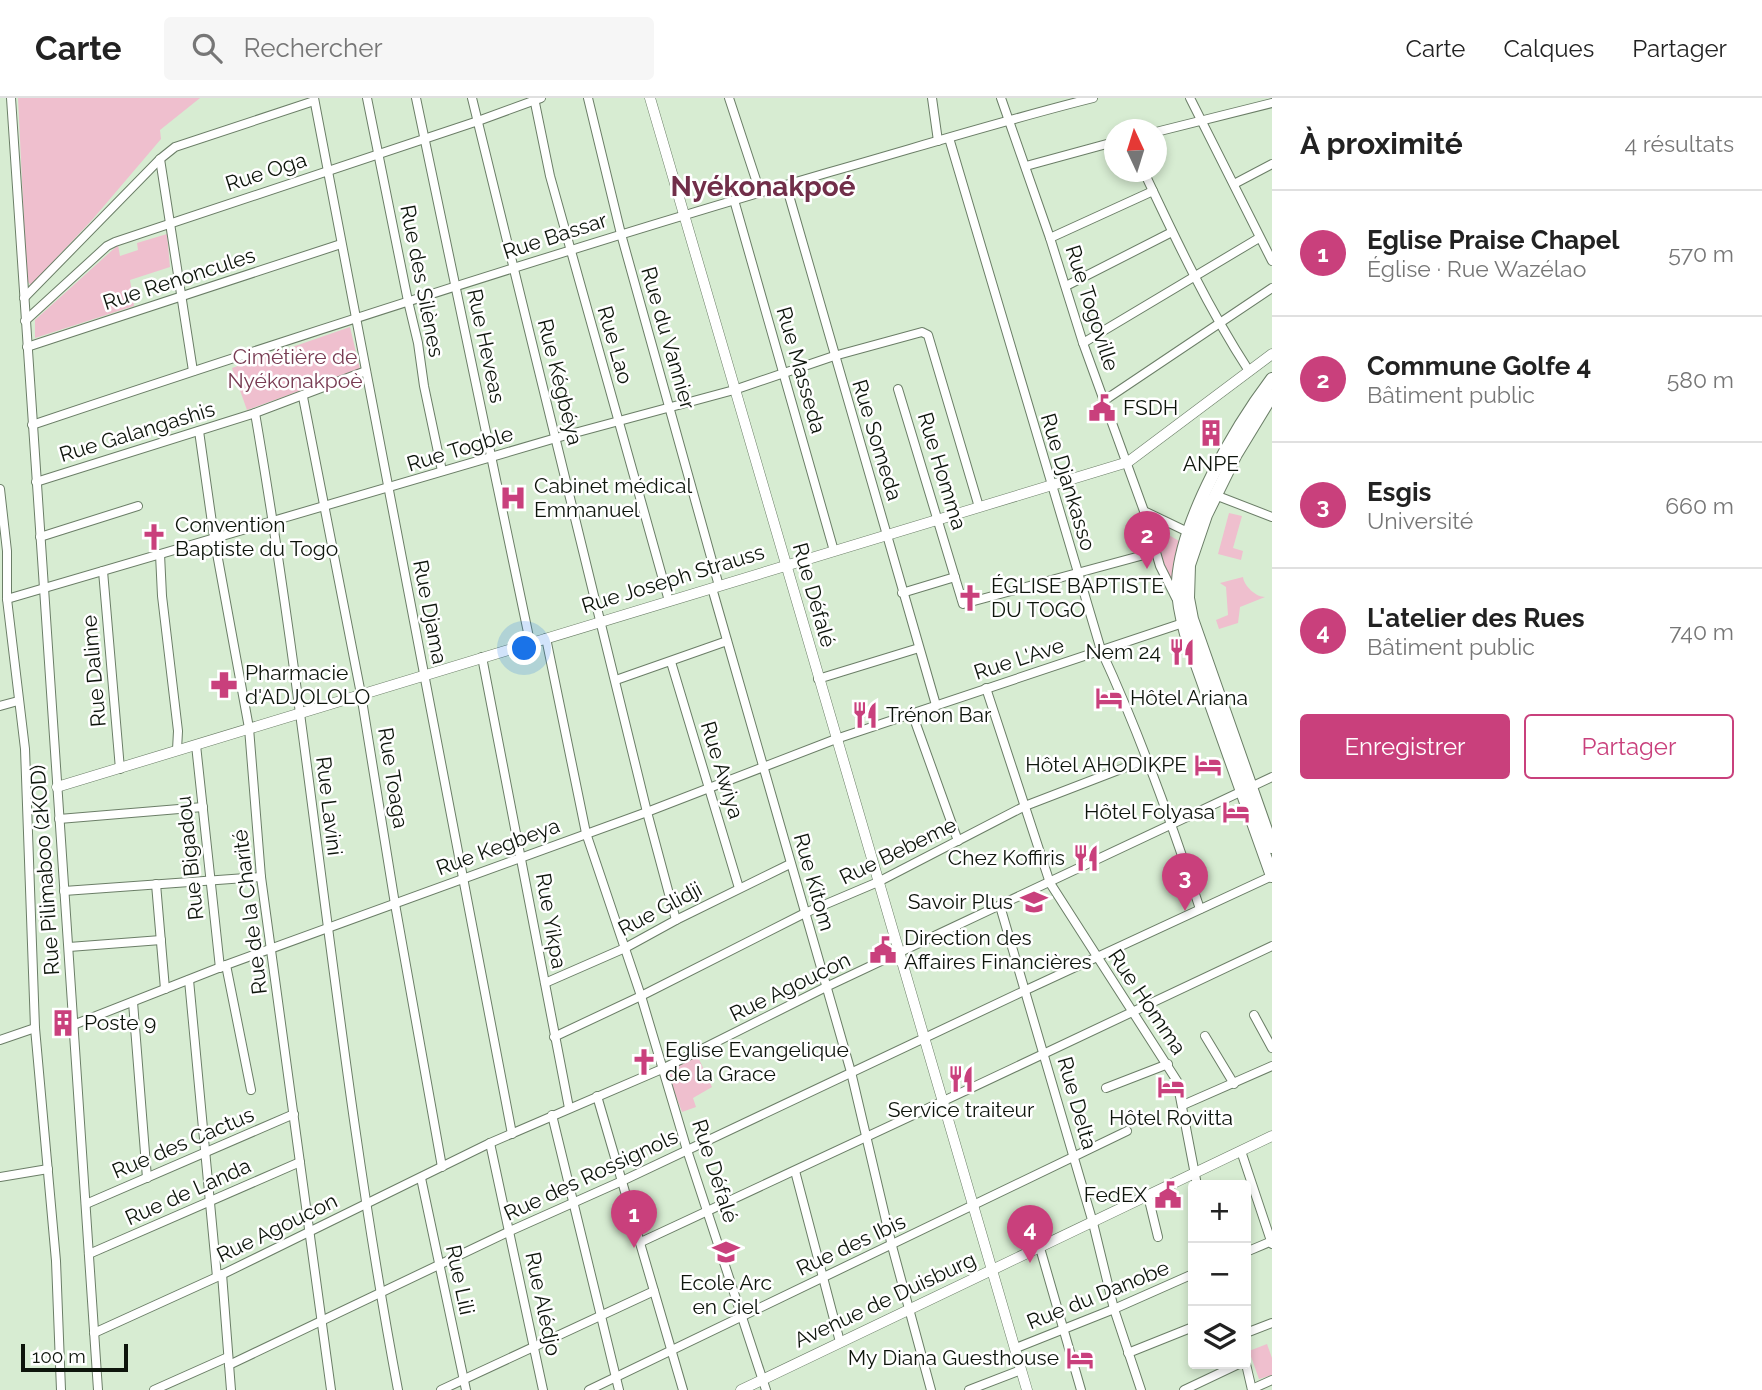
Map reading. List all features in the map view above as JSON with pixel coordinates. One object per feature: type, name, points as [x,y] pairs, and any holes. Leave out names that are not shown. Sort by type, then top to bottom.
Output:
[{"type":"highway","points":[[1188,621],[1189,572],[1194,535],[1206,491],[1227,450],[1272,379]]},
{"type":"highway","points":[[1272,396],[1236,454],[1194,535],[1179,570],[1178,600],[1188,621],[1246,790],[1272,876]]},
{"type":"highway","points":[[1246,790],[1272,847]]},
{"type":"street","name":"Rue Pilimaboo (2KOD)","points":[[11,98],[98,1390]]},
{"type":"street","name":"Rue des Silènes","points":[[367,98],[442,471]]},
{"type":"street","name":"Rue Heveas","points":[[416,98],[530,642]]},
{"type":"street","name":"Rue Kégbéya","points":[[472,98],[676,920]]},
{"type":"street","name":"Rue du Vannier","points":[[588,98],[621,234],[669,406],[715,587]]},
{"type":"street","name":"Rue Défalé","points":[[650,98],[1027,1390]]},
{"type":"street","points":[[729,98],[760,192]]},
{"type":"street","points":[[932,98],[938,141]]},
{"type":"street","name":"Rue Togoville","points":[[1001,98],[1083,342],[1128,462],[1155,552],[1178,600]]},
{"type":"street","name":"Rue Bassar","points":[[32,425],[621,234],[1009,119],[1093,98]]},
{"type":"street","points":[[1190,98],[1272,261]]},
{"type":"street","name":"Rue Oga","points":[[25,321],[107,246],[170,222],[379,155],[536,99]]},
{"type":"street","name":"Rue Lao","points":[[536,99],[550,176],[669,600]]},
{"type":"street","points":[[24,298],[160,159],[178,146],[314,100]]},
{"type":"street","name":"Rue Djama","points":[[314,100],[512,1134]]},
{"type":"street","points":[[1167,130],[1272,103]]},
{"type":"street","name":"Rue Djankasso","points":[[949,138],[1101,650],[1125,702],[1173,826],[1200,909]]},
{"type":"street","points":[[1026,166],[1104,145]]},
{"type":"street","points":[[160,159],[194,371]]},
{"type":"street","points":[[1234,184],[1272,164]]},
{"type":"street","points":[[1149,182],[1218,324],[1249,372]]},
{"type":"street","name":"Rue Someda","points":[[786,185],[936,705]]},
{"type":"street","points":[[1050,238],[1153,191]]},
{"type":"street","name":"Rue Masseda","points":[[734,200],[834,551]]},
{"type":"street","points":[[1066,286],[1172,232]]},
{"type":"street","points":[[1083,342],[1259,238]]},
{"type":"street","name":"Rue Renoncules","points":[[27,347],[341,244]]},
{"type":"street","points":[[1105,400],[1272,288]]},
{"type":"street","name":"Rue Togble","points":[[7,599],[556,438],[734,390],[834,356],[922,332],[928,335],[979,507]]},
{"type":"street","name":"Rue Joseph Strauss","points":[[57,787],[1128,462],[1272,354]]},
{"type":"street","name":"Rue Galangashis","points":[[36,482],[303,397],[366,371]]},
{"type":"street","name":"Rue Homma","points":[[898,389],[963,604],[1078,574]]},
{"type":"street","name":"Rue Toaga","points":[[303,397],[361,694],[443,1167]]},
{"type":"street","name":"Rue Lavini","points":[[255,413],[273,520],[366,1203],[398,1390]]},
{"type":"street","name":"Rue de la Charité","points":[[199,431],[214,537],[249,728],[261,877],[331,1390]]},
{"type":"street","points":[[0,488],[7,551],[7,599],[24,748],[35,1028],[56,1261],[61,1390]]},
{"type":"street","points":[[1215,495],[1272,517]]},
{"type":"street","points":[[40,537],[138,506]]},
{"type":"street","points":[[1144,511],[1194,535]]},
{"type":"street","points":[[1078,574],[1155,552]]},
{"type":"street","points":[[160,554],[162,596],[178,731],[177,750]]},
{"type":"street","name":"Rue Dalime","points":[[103,571],[120,768]]},
{"type":"street","points":[[902,593],[955,577]]},
{"type":"street","name":"Rue Kitom","points":[[715,587],[727,641],[851,1072],[892,1246],[931,1390]]},
{"type":"street","name":"Rue L'Ave","points":[[936,705],[1188,621]]},
{"type":"street","name":"Rue Défalé","points":[[546,638],[586,833],[641,996],[687,1150],[764,1385]]},
{"type":"street","points":[[616,680],[727,641]]},
{"type":"street","points":[[818,679],[919,648]]},
{"type":"street","name":"Rue Yikpa","points":[[482,657],[569,1108]]},
{"type":"street","name":"Rue Awiya","points":[[671,662],[740,888]]},
{"type":"street","name":"Rue Homma","points":[[986,688],[1050,883],[1179,1084],[1195,1180]]},
{"type":"street","points":[[0,706],[18,701]]},
{"type":"street","name":"Rue Kegbeya","points":[[73,1025],[271,948],[522,858],[836,739],[936,705]]},
{"type":"street","points":[[912,713],[958,841]]},
{"type":"street","name":"Rue Bigadou","points":[[196,745],[210,880],[223,967],[251,1090]]},
{"type":"street","name":"Rue Bebeme","points":[[554,1037],[805,913],[878,882],[1025,806],[1147,759]]},
{"type":"street","name":"Rue Agoucon","points":[[94,1333],[490,1143],[662,1069],[826,987],[1173,826],[1272,777]]},
{"type":"street","points":[[60,819],[203,807]]},
{"type":"street","name":"Rue Glidji","points":[[545,983],[625,948],[790,864]]},
{"type":"street","name":"Rue des Rossignols","points":[[154,1390],[322,1321],[1272,876]]},
{"type":"street","points":[[64,891],[261,877]]},
{"type":"street","points":[[156,884],[165,989]]},
{"type":"street","name":"Rue Delta","points":[[1000,906],[1093,1223],[1114,1309],[1141,1390]]},
{"type":"street","points":[[69,947],[161,940]]},
{"type":"street","points":[[641,1242],[1272,946]]},
{"type":"street","points":[[189,980],[231,1390]]},
{"type":"street","points":[[133,1002],[147,1178]]},
{"type":"street","points":[[1254,1015],[1272,1048]]},
{"type":"street","points":[[0,1040],[35,1028]]},
{"type":"street","points":[[1205,1036],[1234,1084]]},
{"type":"street","points":[[1107,1088],[1168,1064]]},
{"type":"street","points":[[1183,1105],[1272,1066]]},
{"type":"street","points":[[597,1096],[683,1390]]},
{"type":"street","name":"Rue des Cactus","points":[[86,1204],[294,1114]]},
{"type":"street","points":[[552,1115],[619,1390]]},
{"type":"street","name":"Rue des Ibis","points":[[589,1390],[1127,1131]]},
{"type":"street","name":"Avenue de Duisburg","points":[[741,1390],[764,1385],[840,1342],[1272,1136]]},
{"type":"street","name":"Rue Alédjo","points":[[490,1143],[543,1390]]},
{"type":"street","points":[[1241,1151],[1272,1242],[1251,1250]]},
{"type":"street","name":"Rue de Landa","points":[[89,1254],[300,1162]]},
{"type":"street","points":[[0,1177],[48,1169]]},
{"type":"street","points":[[795,1171],[840,1342]]},
{"type":"street","name":"Rue Lili","points":[[421,1178],[466,1390]]},
{"type":"street","points":[[1148,1196],[1158,1237]]},
{"type":"street","points":[[1040,1248],[1081,1390]]},
{"type":"street","name":"Rue du Danobe","points":[[1016,1348],[1188,1276]]},
{"type":"street","points":[[441,1390],[654,1291]]},
{"type":"street","points":[[1251,1331],[1272,1323]]},
{"type":"street","points":[[1128,1353],[1188,1329]]},
{"type":"street","points":[[1184,1390],[1228,1369]]},
{"type":"street","points":[[1247,1369],[1252,1390],[1272,1380]]},
{"type":"street","points":[[969,1390],[1021,1370]]},
{"type":"green space","points":[[18,98],[200,98],[160,130],[161,139],[92,220],[31,285],[28,282],[26,264]]},
{"type":"green space","points":[[167,234],[170,267],[130,280],[134,306],[35,338],[35,320],[118,245],[120,256],[138,250],[137,243]]},
{"type":"green space","name":"Cimétière de Nyékonakpoè","points":[[350,327],[360,369],[247,410],[232,368]]},
{"type":"green space","points":[[1229,513],[1242,516],[1233,548],[1243,551],[1241,560],[1218,554]]},
{"type":"green space","points":[[1151,525],[1181,542],[1173,564],[1172,586]]},
{"type":"green space","points":[[1243,577],[1251,590],[1265,597],[1240,607],[1238,623],[1219,629],[1216,620],[1228,615],[1226,587],[1220,583]]},
{"type":"green space","points":[[698,1057],[712,1087],[693,1098],[696,1107],[682,1112],[666,1070]]},
{"type":"green space","points":[[1267,1344],[1272,1358],[1272,1375],[1259,1379],[1251,1350]]},
{"type":"place","name":"FSDH","points":[[1102,408]]},
{"type":"place","name":"ANPE","points":[[1211,433]]},
{"type":"place","name":"Cabinet médical Emmanuel","points":[[513,498]]},
{"type":"place","name":"Convention Baptiste du Togo","points":[[154,537]]},
{"type":"place","name":"Commune Golfe 4","points":[[1147,569]]},
{"type":"place","name":"ÉGLISE BAPTISTE DU TOGO","points":[[970,598]]},
{"type":"place","name":"Nem 24","points":[[1182,652]]},
{"type":"place","name":"Pharmacie d'ADJOLOLO","points":[[224,685]]},
{"type":"place","name":"Hôtel Ariana","points":[[1109,698]]},
{"type":"place","name":"Trénon Bar","points":[[865,715]]},
{"type":"place","name":"Hôtel AHODIKPE","points":[[1208,765]]},
{"type":"place","name":"Hôtel Folyasa","points":[[1236,812]]},
{"type":"place","name":"Chez Koffiris","points":[[1086,858]]},
{"type":"place","name":"Savoir Plus","points":[[1034,902]]},
{"type":"place","name":"Esgis","points":[[1185,911]]},
{"type":"place","name":"Direction des Affaires Financières","points":[[883,950]]},
{"type":"place","name":"Poste 9","points":[[63,1023]]},
{"type":"place","name":"Eglise Evangelique de la Grace","points":[[644,1062]]},
{"type":"place","name":"Service traiteur","points":[[961,1079]]},
{"type":"place","name":"Hôtel Rovitta","points":[[1171,1087]]},
{"type":"place","name":"FedEX","points":[[1168,1195]]},
{"type":"place","name":"Eglise Praise Chapel","points":[[634,1248]]},
{"type":"place","name":"Ecole Arc en Ciel","points":[[726,1252]]},
{"type":"place","name":"L'atelier des Rues","points":[[1030,1263]]},
{"type":"place","name":"My Diana Guesthouse","points":[[1080,1358]]},
{"type":"district","name":"Nyékonakpoé","points":[[763,186]]}]
